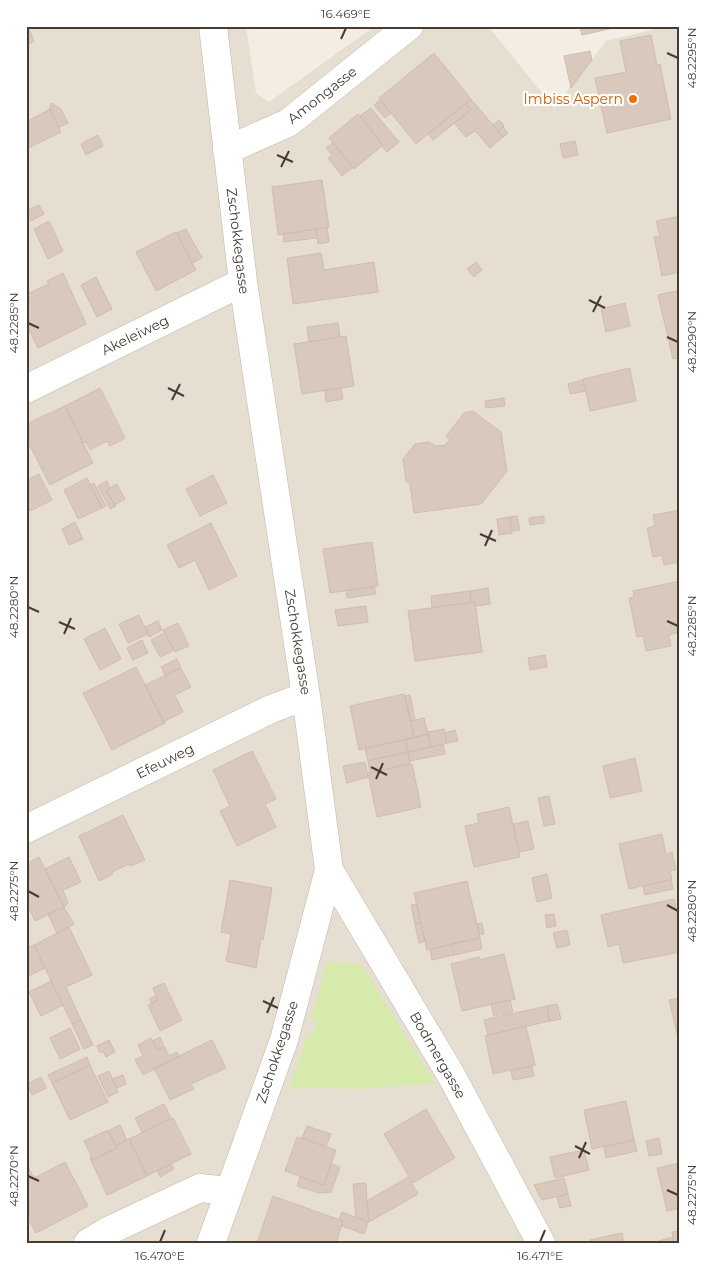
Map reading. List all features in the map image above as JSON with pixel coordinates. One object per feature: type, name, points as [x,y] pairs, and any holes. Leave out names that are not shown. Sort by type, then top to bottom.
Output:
[{"type":"street","name":"Zschokkegasse","points":[[210,1243],[284,1040],[329,870],[306,696],[243,282],[213,26]]},
{"type":"street","name":"Amongasse","points":[[227,150],[288,123],[409,26]]},
{"type":"street","name":"Akeleiweg","points":[[26,389],[243,282]]},
{"type":"street","name":"Efeuweg","points":[[26,829],[271,708],[306,696]]},
{"type":"street","name":"Bodmergasse","points":[[329,870],[451,1075],[541,1243]]},
{"type":"street","points":[[88,1243],[200,1188],[228,1191]]},
{"type":"shaded area","points":[[26,26],[246,26],[256,93],[269,102],[375,26],[488,26],[554,108],[606,41],[668,26],[680,26],[680,1243],[26,1243]]},
{"type":"green space","points":[[327,962],[361,964],[435,1083],[358,1089],[304,1087],[289,1090],[307,1035],[312,1036],[317,1021],[311,1019]]},
{"type":"building","points":[[580,26],[622,26],[582,35]]},
{"type":"building","points":[[28,27],[34,41],[26,45],[26,28]]},
{"type":"building","name":"Imbiss Aspern","points":[[651,35],[657,65],[660,64],[671,119],[607,133],[595,78],[626,72],[620,41]]},
{"type":"building","points":[[590,51],[592,60],[571,88],[564,56]]},
{"type":"building","points":[[434,53],[471,99],[416,144],[379,98]]},
{"type":"building","points":[[471,99],[503,137],[490,148],[475,131],[466,137],[454,123],[471,110],[466,104]]},
{"type":"building","points":[[380,100],[391,113],[385,118],[374,105]]},
{"type":"building","points":[[51,103],[61,109],[68,123],[59,127],[50,109]]},
{"type":"building","points":[[466,104],[471,110],[433,140],[428,134]]},
{"type":"building","points":[[371,108],[399,142],[387,152],[360,116]]},
{"type":"building","points":[[50,109],[61,132],[26,149],[26,122]]},
{"type":"building","points":[[358,114],[383,145],[354,169],[329,138]]},
{"type":"building","points":[[499,120],[504,126],[498,131],[493,125]]},
{"type":"building","points":[[503,127],[508,133],[503,137],[498,131]]},
{"type":"building","points":[[98,135],[103,146],[86,155],[81,144]]},
{"type":"building","points":[[575,141],[578,155],[563,158],[560,144]]},
{"type":"building","points":[[333,143],[353,167],[342,176],[328,158],[332,155],[326,148]]},
{"type":"building","points":[[322,180],[329,227],[278,235],[272,187]]},
{"type":"building","points":[[39,205],[44,214],[31,221],[26,211]]},
{"type":"building","points":[[680,216],[680,272],[662,276],[654,237],[660,236],[656,221]]},
{"type":"building","points":[[49,221],[63,251],[48,259],[34,229]]},
{"type":"building","points":[[327,227],[329,242],[318,244],[316,229]]},
{"type":"building","points":[[186,229],[202,258],[192,263],[177,233]]},
{"type":"building","points":[[316,229],[317,238],[284,242],[283,234]]},
{"type":"building","points":[[176,232],[196,270],[156,291],[136,252]]},
{"type":"building","points":[[321,253],[324,270],[374,262],[378,292],[293,304],[287,258]]},
{"type":"building","points":[[476,262],[482,270],[474,277],[467,269]]},
{"type":"building","points":[[63,273],[86,324],[38,348],[26,324],[26,290],[30,293],[49,284],[47,281]]},
{"type":"building","points":[[96,277],[112,309],[97,317],[81,285]]},
{"type":"building","points":[[680,290],[680,357],[673,359],[658,295]]},
{"type":"building","points":[[625,303],[630,326],[606,332],[601,309]]},
{"type":"building","points":[[338,323],[340,337],[309,342],[307,327]]},
{"type":"building","points":[[346,336],[354,386],[302,394],[294,344]]},
{"type":"building","points":[[630,368],[636,401],[590,411],[583,379]]},
{"type":"building","points":[[583,380],[586,391],[570,394],[568,384]]},
{"type":"building","points":[[100,388],[125,438],[110,446],[107,441],[90,450],[86,442],[83,443],[65,406]]},
{"type":"building","points":[[341,388],[343,399],[326,402],[325,390]]},
{"type":"building","points":[[504,398],[505,406],[486,408],[485,401]]},
{"type":"building","points":[[65,406],[93,463],[50,485],[26,438],[26,424]]},
{"type":"building","points":[[473,411],[501,432],[507,471],[481,504],[414,513],[410,484],[406,481],[403,459],[415,444],[429,442],[435,446],[446,445],[450,439],[446,436],[464,413]]},
{"type":"building","points":[[39,474],[52,500],[30,511],[26,503],[26,480]]},
{"type":"building","points":[[213,475],[227,503],[200,516],[186,489]]},
{"type":"building","points":[[87,478],[102,508],[78,519],[64,490]]},
{"type":"building","points":[[107,481],[110,488],[106,490],[116,506],[110,509],[98,486]]},
{"type":"building","points":[[94,483],[106,506],[102,508],[90,485]]},
{"type":"building","points":[[117,484],[125,499],[114,505],[106,490]]},
{"type":"building","points":[[680,510],[680,562],[664,565],[662,555],[653,557],[647,528],[655,526],[653,515]]},
{"type":"building","points":[[517,516],[520,530],[512,531],[510,517]]},
{"type":"building","points":[[544,516],[544,523],[530,525],[529,518]]},
{"type":"building","points":[[510,517],[512,533],[499,535],[497,519]]},
{"type":"building","points":[[75,522],[83,539],[69,545],[62,529]]},
{"type":"building","points":[[211,523],[237,576],[209,590],[195,560],[179,568],[167,545]]},
{"type":"building","points":[[372,542],[378,586],[330,593],[323,549]]},
{"type":"building","points":[[680,581],[680,632],[669,635],[671,646],[646,651],[643,636],[637,637],[629,598],[634,597],[633,591]]},
{"type":"building","points":[[374,586],[376,594],[347,598],[346,591]]},
{"type":"building","points":[[488,588],[490,604],[475,606],[475,602],[471,602],[470,591]]},
{"type":"building","points":[[470,591],[471,602],[432,608],[431,596]]},
{"type":"building","points":[[475,602],[482,652],[415,661],[408,611]]},
{"type":"building","points":[[366,606],[368,622],[338,626],[335,610]]},
{"type":"building","points":[[139,615],[148,634],[128,643],[119,624]]},
{"type":"building","points":[[158,621],[162,630],[149,637],[145,627]]},
{"type":"building","points":[[178,623],[189,646],[175,652],[163,630]]},
{"type":"building","points":[[105,628],[121,659],[100,670],[84,639]]},
{"type":"building","points":[[165,633],[174,650],[160,657],[151,640]]},
{"type":"building","points":[[142,640],[148,653],[133,660],[127,648]]},
{"type":"building","points":[[545,655],[547,667],[530,670],[528,658]]},
{"type":"building","points":[[177,659],[181,668],[165,675],[161,667]]},
{"type":"building","points":[[136,667],[165,723],[112,750],[83,693]]},
{"type":"building","points":[[181,668],[191,687],[175,695],[183,712],[163,722],[145,685]]},
{"type":"building","points":[[404,694],[414,737],[359,750],[350,706]]},
{"type":"building","points":[[410,695],[415,720],[411,721],[405,696]]},
{"type":"building","points":[[424,718],[428,734],[414,737],[411,721]]},
{"type":"building","points":[[444,729],[447,743],[431,747],[428,732]]},
{"type":"building","points":[[455,730],[458,741],[447,743],[445,733]]},
{"type":"building","points":[[428,734],[431,747],[408,752],[405,740]]},
{"type":"building","points":[[405,740],[408,752],[368,761],[365,748]]},
{"type":"building","points":[[443,744],[445,754],[410,761],[408,752]]},
{"type":"building","points":[[252,751],[276,799],[265,804],[276,827],[237,846],[220,811],[230,806],[213,770]]},
{"type":"building","points":[[408,752],[410,763],[370,773],[368,761]]},
{"type":"building","points":[[635,758],[642,791],[610,798],[603,766]]},
{"type":"building","points":[[365,762],[368,777],[347,783],[343,766]]},
{"type":"building","points":[[412,764],[421,807],[377,817],[368,773]]},
{"type":"building","points":[[549,796],[555,824],[544,826],[538,798]]},
{"type":"building","points":[[509,807],[520,857],[474,867],[465,826],[479,823],[477,814]]},
{"type":"building","points":[[123,815],[145,860],[130,866],[129,864],[99,881],[79,836]]},
{"type":"building","points":[[528,821],[534,849],[519,852],[513,824]]},
{"type":"building","points":[[662,834],[666,854],[672,852],[676,870],[670,871],[672,879],[629,889],[619,844]]},
{"type":"building","points":[[39,857],[64,907],[35,921],[30,910],[26,911],[26,864]]},
{"type":"building","points":[[69,857],[81,882],[63,890],[68,903],[64,907],[45,869]]},
{"type":"building","points":[[547,874],[552,898],[537,902],[532,878]]},
{"type":"building","points":[[230,880],[272,888],[256,968],[226,961],[231,934],[221,932]]},
{"type":"building","points":[[671,880],[673,889],[645,895],[643,886]]},
{"type":"building","points":[[467,881],[480,938],[427,950],[414,893]]},
{"type":"building","points":[[674,899],[680,927],[680,952],[623,963],[619,944],[608,947],[601,915]]},
{"type":"building","points":[[417,904],[421,922],[415,924],[411,905]]},
{"type":"building","points":[[64,907],[74,924],[57,933],[48,914]]},
{"type":"building","points":[[554,914],[556,926],[547,928],[545,915]]},
{"type":"building","points":[[421,922],[425,941],[419,943],[415,924]]},
{"type":"building","points":[[482,923],[484,934],[479,934],[477,924]]},
{"type":"building","points":[[69,927],[92,975],[66,987],[81,1020],[72,1024],[34,945]]},
{"type":"building","points":[[567,930],[570,945],[557,948],[553,933]]},
{"type":"building","points":[[480,938],[482,949],[454,955],[451,944]]},
{"type":"building","points":[[451,944],[454,955],[432,960],[430,949]]},
{"type":"building","points":[[34,945],[45,968],[26,977],[26,949]]},
{"type":"building","points":[[504,954],[515,999],[462,1011],[451,964],[479,957],[479,960]]},
{"type":"building","points":[[51,981],[63,1005],[41,1016],[29,992]]},
{"type":"building","points":[[164,983],[182,1020],[160,1031],[148,1005],[158,1000],[153,988]]},
{"type":"building","points":[[156,996],[158,1000],[152,1003],[149,999]]},
{"type":"building","points":[[680,998],[680,1038],[678,1038],[669,1000]]},
{"type":"building","points":[[510,1000],[513,1012],[494,1016],[491,1004]]},
{"type":"building","points":[[557,1004],[561,1019],[550,1021],[547,1006]]},
{"type":"building","points":[[547,1006],[550,1021],[488,1035],[484,1020]]},
{"type":"building","points":[[81,1020],[93,1045],[84,1049],[72,1024]]},
{"type":"building","points":[[526,1026],[535,1065],[493,1074],[485,1036]]},
{"type":"building","points":[[70,1028],[80,1049],[60,1059],[50,1038]]},
{"type":"building","points":[[160,1037],[164,1047],[157,1050],[153,1041]]},
{"type":"building","points":[[151,1038],[157,1050],[165,1047],[169,1056],[177,1052],[179,1056],[143,1075],[135,1060],[143,1056],[138,1045]]},
{"type":"building","points":[[109,1040],[115,1052],[106,1057],[103,1051],[100,1053],[97,1046]]},
{"type":"building","points":[[212,1040],[226,1068],[191,1084],[194,1089],[170,1100],[154,1068]]},
{"type":"building","points":[[87,1057],[90,1065],[52,1083],[48,1075]]},
{"type":"building","points":[[90,1065],[108,1102],[70,1120],[52,1083]]},
{"type":"building","points":[[532,1066],[534,1076],[513,1080],[511,1071]]},
{"type":"building","points":[[109,1071],[118,1092],[108,1097],[98,1076]]},
{"type":"building","points":[[123,1075],[126,1084],[117,1088],[112,1079]]},
{"type":"building","points":[[41,1077],[46,1088],[32,1095],[27,1084]]},
{"type":"building","points":[[626,1101],[634,1140],[592,1149],[584,1110]]},
{"type":"building","points":[[164,1104],[171,1118],[142,1132],[135,1118]]},
{"type":"building","points":[[426,1109],[455,1158],[413,1183],[384,1134]]},
{"type":"building","points":[[173,1118],[191,1154],[147,1176],[129,1139]]},
{"type":"building","points":[[120,1125],[127,1140],[116,1146],[108,1131]]},
{"type":"building","points":[[307,1126],[331,1134],[326,1147],[302,1138]]},
{"type":"building","points":[[108,1130],[117,1148],[93,1160],[84,1141]]},
{"type":"building","points":[[297,1137],[336,1150],[324,1185],[285,1171]]},
{"type":"building","points":[[659,1138],[662,1154],[649,1156],[646,1141]]},
{"type":"building","points":[[129,1139],[147,1176],[107,1195],[90,1158],[92,1157],[93,1160],[117,1148],[116,1146]]},
{"type":"building","points":[[634,1140],[637,1151],[606,1158],[604,1147]]},
{"type":"building","points":[[584,1150],[589,1170],[555,1178],[550,1157]]},
{"type":"building","points":[[65,1162],[88,1206],[36,1233],[26,1214],[26,1165],[34,1178]]},
{"type":"building","points":[[680,1163],[680,1208],[667,1211],[657,1168]]},
{"type":"building","points":[[171,1164],[174,1169],[160,1177],[157,1170]]},
{"type":"building","points":[[331,1164],[340,1167],[331,1192],[319,1193],[297,1186],[300,1177],[324,1185]]},
{"type":"building","points":[[408,1177],[418,1194],[369,1222],[367,1201]]},
{"type":"building","points":[[564,1178],[568,1194],[542,1200],[534,1185]]},
{"type":"building","points":[[366,1183],[369,1222],[356,1217],[353,1184]]},
{"type":"building","points":[[568,1194],[571,1206],[560,1208],[557,1197]]},
{"type":"building","points":[[273,1196],[343,1221],[336,1243],[257,1243]]},
{"type":"building","points":[[342,1212],[368,1222],[364,1234],[342,1226],[343,1221],[339,1220]]},
{"type":"building","points":[[680,1231],[680,1243],[674,1243],[672,1232]]},
{"type":"building","points":[[622,1233],[624,1243],[591,1243],[590,1240]]},
{"type":"building","points":[[673,1237],[674,1243],[660,1243],[659,1241]]},
{"type":"place","name":"Imbiss Aspern","points":[[633,99]]}]
